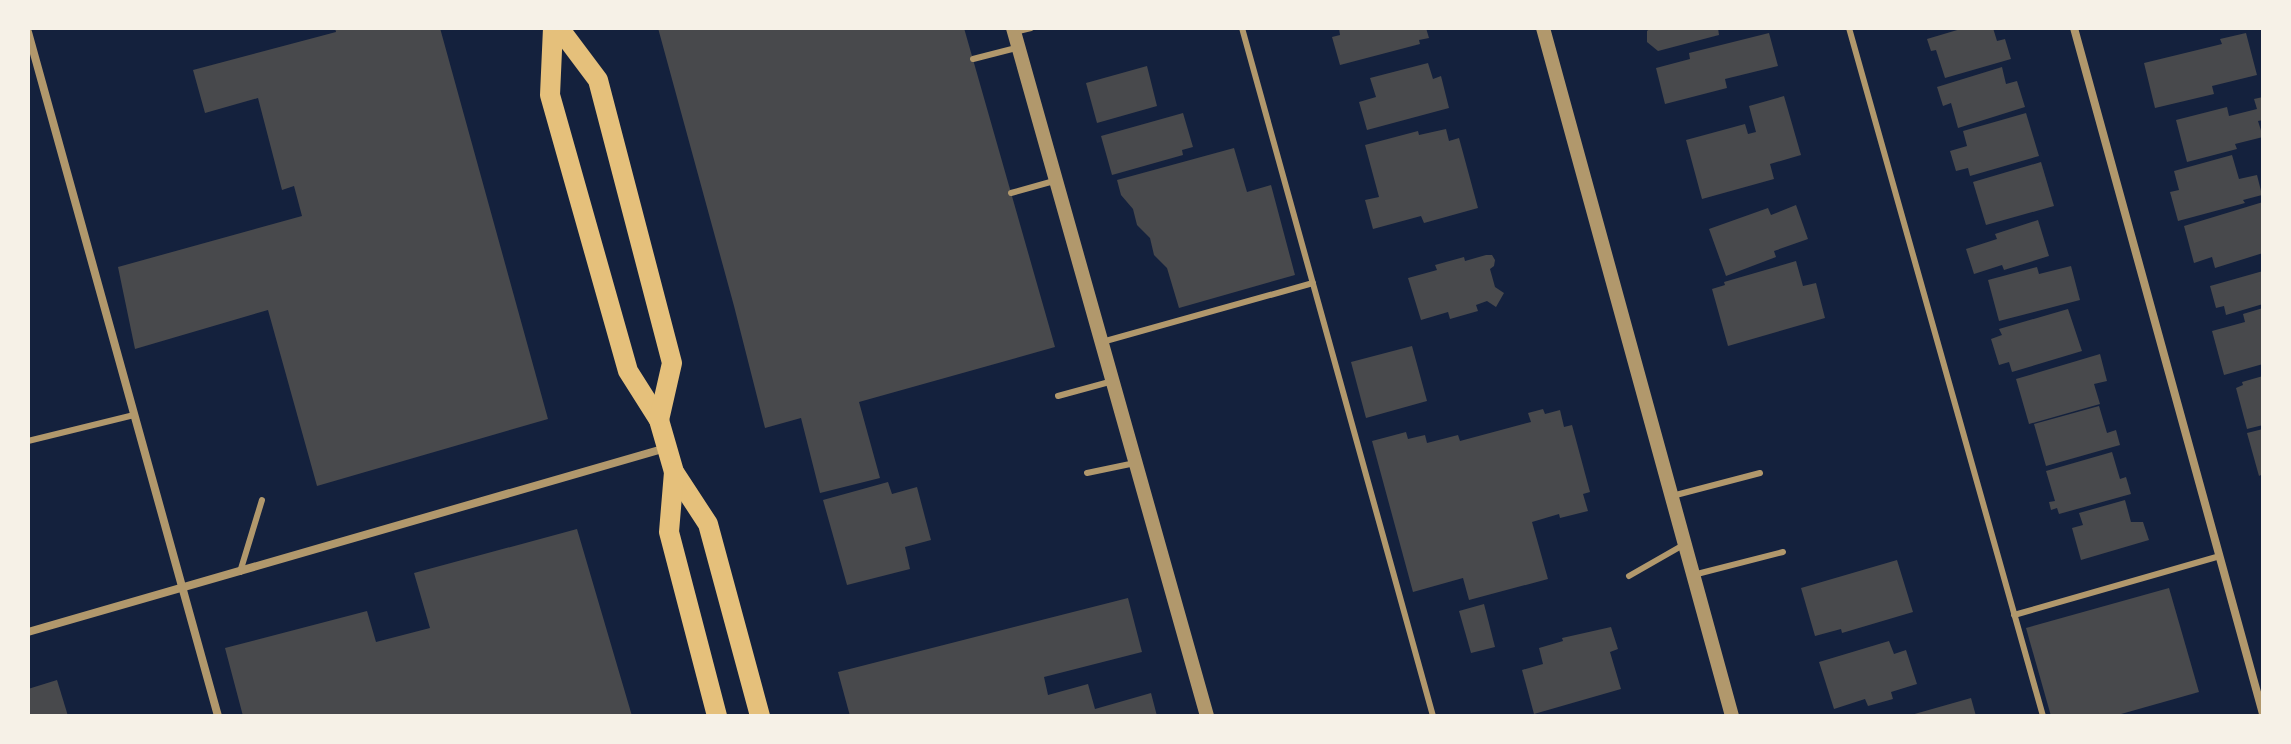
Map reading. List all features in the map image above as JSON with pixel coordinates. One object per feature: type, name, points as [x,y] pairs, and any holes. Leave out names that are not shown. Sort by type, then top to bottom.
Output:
[{"type":"main road","points":[[553,28],[550,95],[628,371],[659,420],[674,472],[708,524],[760,716]]},
{"type":"main road","points":[[559,28],[598,80],[672,363],[659,420]]},
{"type":"main road","points":[[674,472],[669,532],[717,716]]},
{"type":"street","points":[[1543,28],[1732,716]]},
{"type":"street","points":[[2074,28],[2263,714]]},
{"type":"street","points":[[28,32],[218,716]]},
{"type":"street","points":[[1016,36],[1207,716]]},
{"type":"street","points":[[28,632],[667,448]]},
{"type":"lane","points":[[973,59],[1031,28]]},
{"type":"lane","points":[[1242,28],[1433,716]]},
{"type":"lane","points":[[1849,28],[2043,716]]},
{"type":"lane","points":[[1011,193],[1057,180]]},
{"type":"lane","points":[[1102,342],[1313,283]]},
{"type":"lane","points":[[1058,396],[1113,381]]},
{"type":"lane","points":[[28,441],[134,415]]},
{"type":"lane","points":[[1087,473],[1136,463]]},
{"type":"lane","points":[[1672,496],[1760,473]]},
{"type":"lane","points":[[240,572],[262,500]]},
{"type":"lane","points":[[1629,576],[1685,544]]},
{"type":"lane","points":[[1693,575],[1783,552]]},
{"type":"lane","points":[[2014,615],[2220,556]]},
{"type":"building","points":[[335,28],[440,28],[548,419],[317,486],[268,310],[135,349],[118,267],[302,216],[294,186],[282,190],[258,98],[205,113],[193,70],[336,32]]},
{"type":"building","points":[[658,28],[964,28],[1055,347],[859,402],[880,478],[820,493],[801,418],[765,428]]},
{"type":"building","points":[[1339,28],[1426,28],[1429,38],[1419,40],[1420,44],[1340,65],[1332,37],[1340,35]]},
{"type":"building","points":[[1651,28],[1718,28],[1719,35],[1658,51],[1647,42],[1647,31]]},
{"type":"building","points":[[1964,28],[1993,28],[1997,41],[2005,39],[2011,59],[1945,78],[1936,50],[1931,51],[1927,39]]},
{"type":"building","points":[[1769,33],[1778,66],[1725,79],[1727,88],[1665,104],[1656,68],[1690,59],[1689,53]]},
{"type":"building","points":[[2246,33],[2257,75],[2212,86],[2214,94],[2155,108],[2144,63],[2222,44],[2220,39]]},
{"type":"building","points":[[1428,63],[1433,79],[1441,76],[1449,108],[1367,130],[1359,102],[1376,97],[1370,78]]},
{"type":"building","points":[[1147,66],[1157,106],[1097,123],[1086,83]]},
{"type":"building","points":[[2002,67],[2006,84],[2017,81],[2025,107],[1958,128],[1951,103],[1943,106],[1937,87]]},
{"type":"building","points":[[1784,96],[1801,155],[1770,164],[1774,179],[1702,199],[1686,140],[1745,124],[1748,134],[1756,132],[1749,106]]},
{"type":"building","points":[[2263,97],[2263,120],[2258,121],[2263,137],[2235,144],[2237,149],[2187,162],[2176,120],[2227,107],[2229,116],[2257,109],[2254,99]]},
{"type":"building","points":[[1183,113],[1193,147],[1182,150],[1183,155],[1112,175],[1101,136]]},
{"type":"building","points":[[2026,113],[2039,156],[1970,176],[1968,168],[1956,171],[1950,151],[1967,146],[1963,131]]},
{"type":"building","points":[[1446,129],[1449,141],[1459,138],[1478,208],[1424,223],[1421,216],[1373,229],[1365,200],[1379,197],[1365,145],[1418,131],[1419,135]]},
{"type":"building","points":[[1234,148],[1247,192],[1271,185],[1295,275],[1179,308],[1167,268],[1154,255],[1150,238],[1137,225],[1133,209],[1121,195],[1117,180]]},
{"type":"building","points":[[2232,155],[2239,179],[2257,175],[2262,195],[2243,200],[2245,203],[2178,221],[2170,192],[2179,190],[2174,171]]},
{"type":"building","points":[[2041,162],[2054,206],[1986,225],[1973,182]]},
{"type":"building","points":[[2263,202],[2263,253],[2215,268],[2212,257],[2194,263],[2184,226]]},
{"type":"building","points":[[1796,205],[1808,239],[1774,251],[1776,257],[1726,276],[1709,229],[1768,208],[1771,215]]},
{"type":"building","points":[[2038,220],[2049,256],[2004,270],[2002,265],[1974,274],[1966,249],[1997,239],[1995,234]]},
{"type":"building","points":[[1492,255],[1495,260],[1490,269],[1495,287],[1504,293],[1496,307],[1487,301],[1476,305],[1478,311],[1450,319],[1448,312],[1421,320],[1408,278],[1437,270],[1435,265]]},
{"type":"building","points":[[1796,261],[1803,286],[1816,283],[1825,318],[1728,346],[1712,289],[1725,285],[1724,282]]},
{"type":"building","points":[[2071,266],[2080,300],[1999,321],[1988,280],[2037,267],[2039,274]]},
{"type":"building","points":[[2263,271],[2263,304],[2226,315],[2224,306],[2216,308],[2210,286]]},
{"type":"building","points":[[2263,308],[2263,364],[2224,375],[2212,331],[2245,322],[2243,314]]},
{"type":"building","points":[[2068,309],[2082,351],[2012,372],[2009,362],[1999,365],[1991,339],[2002,335],[1999,329]]},
{"type":"building","points":[[1412,346],[1427,401],[1366,418],[1351,362]]},
{"type":"building","points":[[2100,354],[2107,381],[2094,384],[2100,404],[2029,424],[2016,379]]},
{"type":"building","points":[[2263,376],[2263,425],[2247,429],[2236,388],[2243,385],[2242,382]]},
{"type":"building","points":[[2099,406],[2107,433],[2116,430],[2120,445],[2046,466],[2034,424]]},
{"type":"building","points":[[1543,409],[1545,414],[1560,410],[1564,427],[1572,425],[1590,492],[1583,494],[1588,511],[1560,518],[1559,514],[1532,522],[1548,579],[1469,600],[1463,578],[1413,592],[1372,441],[1406,432],[1408,439],[1425,435],[1427,443],[1458,435],[1460,441],[1531,422],[1528,413]]},
{"type":"building","points":[[2263,429],[2263,474],[2259,476],[2247,433]]},
{"type":"building","points":[[2112,452],[2120,479],[2126,477],[2131,494],[2059,514],[2057,508],[2051,510],[2049,502],[2055,501],[2046,471]]},
{"type":"building","points":[[888,482],[892,494],[917,487],[931,540],[905,547],[910,569],[847,585],[823,500]]},
{"type":"building","points":[[2125,500],[2131,522],[2143,522],[2149,540],[2081,560],[2072,528],[2083,525],[2079,513]]},
{"type":"building","points":[[577,529],[632,716],[243,716],[225,648],[367,611],[376,642],[430,628],[414,573]]},
{"type":"building","points":[[1897,560],[1913,612],[1842,633],[1841,629],[1815,636],[1801,588]]},
{"type":"building","points":[[2169,588],[2199,692],[2114,716],[2051,716],[2026,628]]},
{"type":"building","points":[[1128,598],[1142,652],[1044,677],[1048,695],[1088,684],[1095,709],[1151,693],[1157,716],[850,716],[838,672]]},
{"type":"building","points":[[1484,604],[1495,647],[1471,653],[1459,611]]},
{"type":"building","points":[[1611,627],[1618,649],[1610,652],[1621,689],[1534,714],[1522,670],[1543,664],[1539,648],[1563,641],[1562,638]]},
{"type":"building","points":[[1889,641],[1894,654],[1906,650],[1917,684],[1891,692],[1893,699],[1868,706],[1865,699],[1834,709],[1819,662]]},
{"type":"building","points":[[57,680],[68,716],[28,716],[28,689]]},
{"type":"building","points":[[1971,698],[1976,716],[1911,716],[1911,715]]}]
